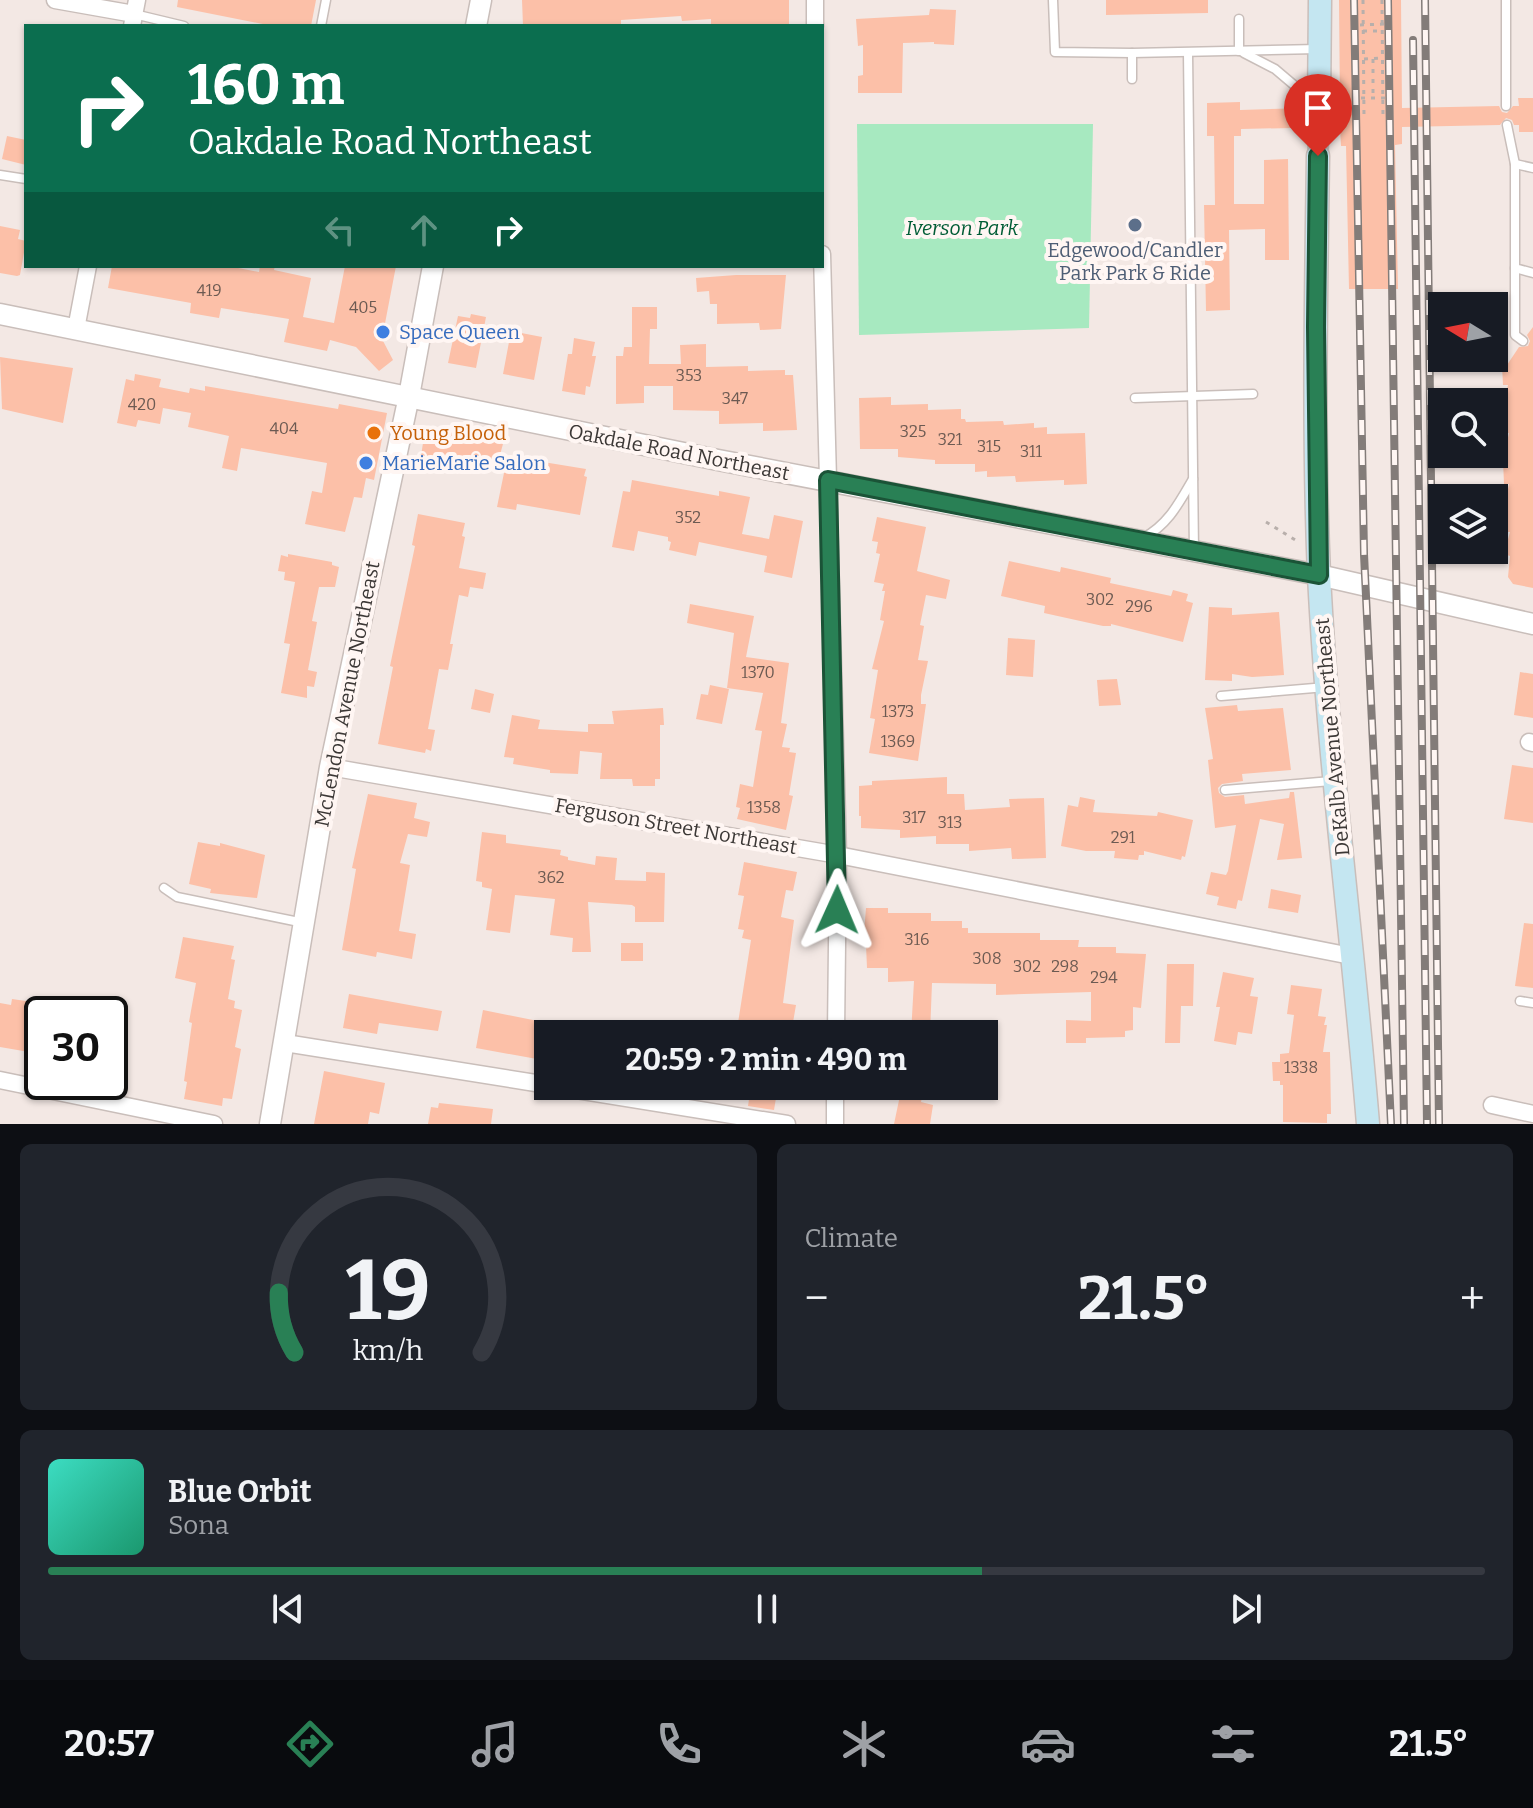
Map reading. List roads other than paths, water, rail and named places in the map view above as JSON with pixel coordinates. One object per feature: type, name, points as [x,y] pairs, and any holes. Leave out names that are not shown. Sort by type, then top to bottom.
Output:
[{"type":"main road","points":[[1319,106],[1320,0]]},
{"type":"main road","name":"DeKalb Avenue Northeast","points":[[1318,156],[1316,327],[1319,575],[1368,1124]]},
{"type":"street","points":[[55,0],[134,13]]},
{"type":"street","points":[[476,24],[481,0]]},
{"type":"street","points":[[815,0],[815,24]]},
{"type":"street","points":[[76,329],[88,268]]},
{"type":"street","name":"McLendon Avenue Northeast","points":[[270,1124],[330,767],[409,396],[433,268]]},
{"type":"street","points":[[822,268],[838,855],[836,1020]]},
{"type":"street","name":"Oakdale Road Northeast","points":[[0,314],[1319,575],[1533,624]]},
{"type":"street","name":"Ferguson Street Northeast","points":[[330,767],[838,855],[1351,956]]},
{"type":"street","points":[[285,1043],[534,1083]]},
{"type":"street","points":[[0,1080],[214,1124]]},
{"type":"street","points":[[637,1100],[787,1124]]},
{"type":"street","points":[[835,1100],[835,1124]]},
{"type":"street","points":[[1492,1105],[1533,1114]]},
{"type":"lane","points":[[321,24],[326,0]]},
{"type":"lane","points":[[1053,0],[1055,52],[1188,53],[1320,49]]},
{"type":"lane","points":[[1506,0],[1506,106]]},
{"type":"lane","points":[[134,13],[176,24]]},
{"type":"lane","points":[[1239,19],[1239,51]]},
{"type":"lane","points":[[1239,51],[1275,69],[1319,106]]},
{"type":"lane","points":[[1132,53],[1132,79]]},
{"type":"lane","points":[[1188,53],[1194,552]]},
{"type":"lane","points":[[1507,125],[1515,164],[1515,335],[1523,341]]},
{"type":"lane","points":[[1515,164],[1533,168]]},
{"type":"lane","points":[[0,175],[24,179]]},
{"type":"lane","points":[[1515,268],[1533,273]]},
{"type":"lane","points":[[1135,398],[1253,394]]},
{"type":"lane","points":[[1136,541],[1164,523],[1193,479]]},
{"type":"lane","points":[[1221,696],[1327,687]]},
{"type":"lane","points":[[1225,790],[1336,781]]},
{"type":"lane","points":[[164,888],[177,897],[304,923]]},
{"type":"lane","points":[[1520,1001],[1533,1003]]},
{"type":"tunnel","points":[[1318,156],[1319,106]]},
{"type":"railway","points":[[1354,0],[1364,554],[1391,1124]]},
{"type":"railway","points":[[1388,0],[1404,1124]]},
{"type":"railway","points":[[1425,0],[1439,1124]]},
{"type":"railway","points":[[1413,40],[1427,1124]]},
{"type":"place","name":"Edgewood/Candler Park Park & Ride","points":[[1135,225]]},
{"type":"place","name":"Space Queen","points":[[383,332]]},
{"type":"place","name":"Young Blood","points":[[374,433]]},
{"type":"place","name":"MarieMarie Salon","points":[[366,463]]},
{"type":"park label","name":"Iverson Park","points":[[962,228]]}]
